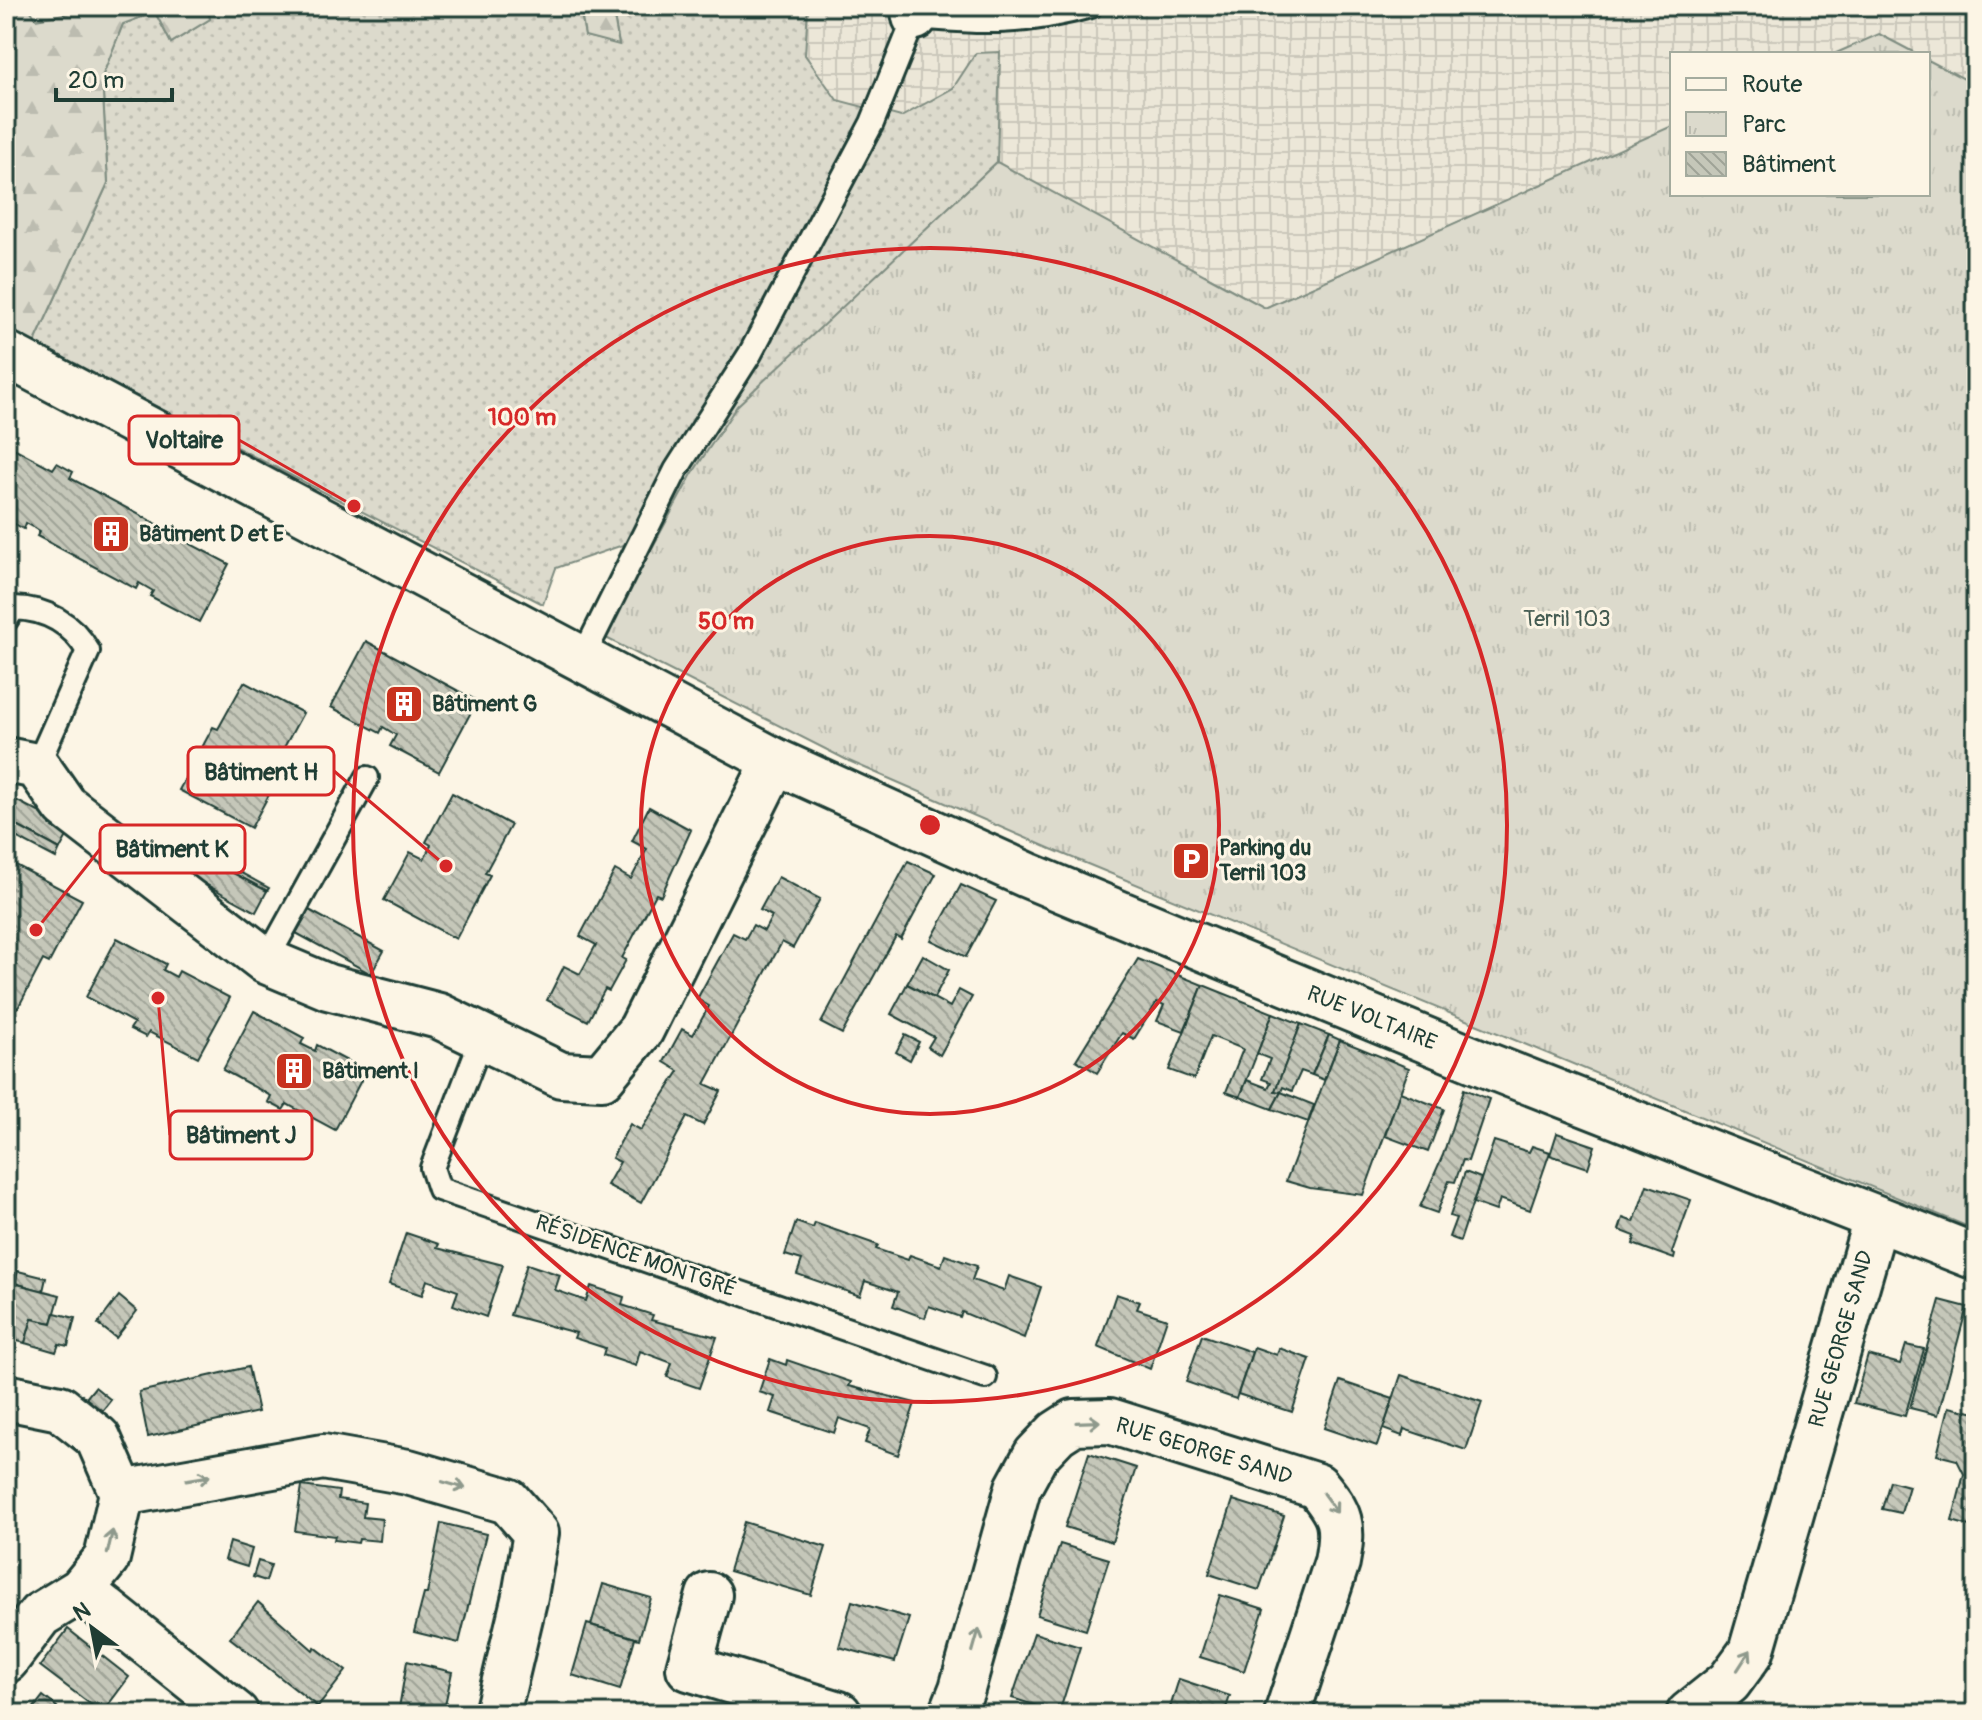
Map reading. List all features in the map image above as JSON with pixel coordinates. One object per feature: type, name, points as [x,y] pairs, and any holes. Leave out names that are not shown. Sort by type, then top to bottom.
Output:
[{"type":"street","name":"RUE VOLTAIRE","points":[[6,354],[775,761],[1027,875],[1193,944],[1976,1257]]},
{"type":"street","points":[[21,763],[65,806],[266,961],[328,987],[439,1016],[561,1075],[602,1077],[641,1030],[775,761]]},
{"type":"street","name":"RUE GEORGE SAND","points":[[1716,1707],[1729,1682],[1751,1652],[1876,1219]]},
{"type":"street","points":[[6,1397],[60,1408],[98,1438],[122,1493],[107,1558],[81,1590],[40,1615],[6,1660]]},
{"type":"street","name":"RUE GEORGE SAND","points":[[952,1714],[962,1689],[1018,1488],[1036,1455],[1057,1433],[1074,1422],[1110,1421],[1317,1486],[1338,1511],[1341,1541],[1337,1562],[1287,1714]]},
{"type":"street","points":[[122,1493],[323,1457],[408,1472],[508,1501],[536,1533],[525,1596],[497,1714]]},
{"type":"street","points":[[81,1590],[236,1714]]},
{"type":"street","points":[[709,1595],[689,1668],[839,1714]]},
{"type":"lane","points":[[582,659],[676,470],[750,354],[865,137],[914,12],[994,24],[1050,17],[1091,6]]},
{"type":"lane","points":[[6,620],[14,608],[39,609],[77,633],[88,651],[21,763]]},
{"type":"lane","points":[[266,961],[367,778]]},
{"type":"lane","name":"RÉSIDENCE MONTGRÉ","points":[[482,1038],[432,1168],[439,1189],[985,1377]]},
{"type":"shaded area","points":[[612,6],[1976,6],[1976,85],[1930,61],[1930,52],[1913,52],[1879,34],[1838,52],[1670,52],[1670,127],[1265,308],[997,162],[737,406]]},
{"type":"green space","points":[[6,6],[28,6],[36,19],[70,13],[69,6],[207,6],[210,19],[171,43],[155,12],[123,24],[102,77],[108,183],[34,344],[6,329]]},
{"type":"green space","points":[[207,6],[580,6],[585,36],[619,44],[612,6],[808,6],[805,55],[837,100],[901,117],[953,88],[976,53],[1000,52],[997,162],[825,324],[1205,275],[1265,308],[1557,178],[849,761],[736,506],[556,568],[543,604],[34,344],[108,183],[102,77],[123,24],[155,12],[171,43],[210,19]]},
{"type":"green space","points":[[580,6],[612,6],[619,45],[585,36]]},
{"type":"green space","points":[[1879,34],[1913,52],[1838,52]]},
{"type":"green space","name":"Terril 103","points":[[1930,61],[1976,85],[1976,1230],[1051,849],[849,761],[604,637],[692,474],[737,406],[997,162],[1265,308],[1670,127],[1670,196],[1930,196]]},
{"type":"building","name":"Bâtiment D et E","points":[[6,444],[53,469],[57,463],[73,472],[70,478],[166,529],[169,524],[185,533],[181,539],[229,564],[199,622],[150,596],[153,591],[139,583],[136,589],[37,536],[40,531],[26,523],[24,529],[6,519]]},
{"type":"building","name":"Bâtiment G","points":[[366,641],[477,701],[439,772],[390,746],[396,735],[383,727],[380,733],[331,707]]},
{"type":"building","points":[[244,682],[303,713],[276,762],[271,759],[264,773],[277,780],[251,828],[179,790],[213,727],[218,729]]},
{"type":"building","points":[[452,793],[511,825],[485,873],[490,875],[456,939],[384,900],[410,852],[424,859],[431,845],[426,842]]},
{"type":"building","points":[[6,795],[71,829],[60,849],[6,820]]},
{"type":"building","points":[[649,807],[691,830],[661,896],[656,894],[622,958],[626,960],[609,991],[605,989],[588,1021],[547,1000],[564,966],[580,974],[596,945],[580,936],[615,870],[631,879],[647,849],[632,841]]},
{"type":"building","points":[[6,820],[60,849],[56,858],[6,832]]},
{"type":"building","points":[[195,848],[269,888],[267,891],[193,852]]},
{"type":"building","points":[[193,852],[267,891],[256,912],[182,871]]},
{"type":"building","points":[[908,861],[936,874],[901,939],[896,936],[842,1034],[821,1023]]},
{"type":"building","points":[[10,862],[82,900],[49,963],[43,960],[18,1008],[6,1002],[6,869]]},
{"type":"building","points":[[778,877],[820,899],[793,948],[782,942],[705,1084],[721,1091],[703,1125],[687,1117],[641,1203],[607,1185],[620,1162],[612,1158],[630,1124],[641,1130],[679,1071],[664,1062],[682,1029],[693,1035],[709,1006],[697,999],[733,933],[745,939],[753,925],[764,931],[772,916],[760,910]]},
{"type":"building","points":[[961,885],[996,901],[966,957],[931,940]]},
{"type":"building","points":[[309,910],[384,951],[371,974],[296,933]]},
{"type":"building","points":[[117,938],[166,964],[163,970],[176,977],[179,971],[230,998],[198,1057],[149,1032],[146,1037],[130,1029],[134,1023],[86,997]]},
{"type":"building","points":[[923,955],[949,970],[934,998],[907,984]]},
{"type":"building","points":[[1138,959],[1203,985],[1184,1031],[1157,1021],[1164,1005],[1157,1002],[1134,1039],[1122,1033],[1097,1073],[1076,1060]]},
{"type":"building","points":[[907,984],[950,1007],[959,990],[972,997],[940,1055],[928,1047],[934,1037],[891,1014]]},
{"type":"building","points":[[1203,985],[1273,1013],[1240,1097],[1226,1092],[1243,1049],[1211,1036],[1194,1079],[1169,1070]]},
{"type":"building","name":"Bâtiment I","points":[[254,1011],[304,1038],[301,1044],[315,1051],[317,1045],[366,1071],[335,1130],[287,1104],[283,1110],[268,1102],[271,1096],[223,1070]]},
{"type":"building","points":[[1273,1013],[1301,1024],[1275,1091],[1281,1092],[1272,1109],[1240,1097],[1247,1080],[1268,1088],[1271,1082],[1262,1079],[1270,1059],[1257,1054]]},
{"type":"building","points":[[1301,1024],[1329,1035],[1312,1075],[1301,1071],[1292,1091],[1283,1087],[1281,1092],[1275,1091]]},
{"type":"building","points":[[905,1035],[919,1042],[910,1060],[896,1052]]},
{"type":"building","points":[[1329,1035],[1340,1040],[1324,1080],[1312,1075]]},
{"type":"building","points":[[1340,1040],[1409,1068],[1363,1195],[1310,1188],[1286,1181]]},
{"type":"building","points":[[1464,1089],[1489,1099],[1468,1161],[1463,1160],[1455,1182],[1449,1181],[1437,1213],[1420,1207],[1443,1155]]},
{"type":"building","points":[[1281,1092],[1314,1105],[1308,1122],[1272,1109]]},
{"type":"building","points":[[1400,1092],[1444,1109],[1428,1152],[1385,1136]]},
{"type":"building","points":[[1557,1133],[1595,1146],[1588,1168],[1550,1155]]},
{"type":"building","points":[[1494,1141],[1529,1152],[1532,1146],[1550,1152],[1530,1210],[1500,1199],[1496,1211],[1473,1203]]},
{"type":"building","points":[[1465,1172],[1481,1178],[1460,1241],[1449,1237],[1456,1218],[1450,1216]]},
{"type":"building","points":[[1647,1185],[1691,1200],[1672,1253],[1674,1259],[1633,1244],[1635,1236],[1619,1230],[1623,1218],[1634,1222]]},
{"type":"building","points":[[796,1222],[813,1228],[815,1223],[878,1245],[876,1249],[908,1260],[910,1255],[941,1266],[945,1255],[977,1266],[972,1280],[1004,1291],[1009,1276],[1041,1287],[1024,1338],[962,1312],[960,1317],[929,1306],[925,1318],[893,1306],[898,1292],[865,1281],[860,1296],[797,1274],[802,1260],[785,1255]]},
{"type":"building","points":[[406,1233],[439,1244],[437,1248],[503,1265],[486,1317],[453,1305],[458,1291],[427,1280],[422,1295],[389,1284]]},
{"type":"building","points":[[527,1264],[560,1275],[555,1290],[586,1301],[591,1286],[624,1297],[622,1305],[653,1315],[651,1320],[717,1337],[699,1388],[667,1377],[672,1363],[640,1351],[636,1366],[603,1355],[605,1348],[574,1338],[576,1333],[510,1315]]},
{"type":"building","points":[[6,1268],[18,1271],[6,1309]]},
{"type":"building","points":[[18,1271],[46,1278],[43,1291],[15,1283]]},
{"type":"building","points":[[13,1283],[60,1295],[52,1323],[32,1319],[25,1343],[6,1338],[6,1309]]},
{"type":"building","points":[[1116,1294],[1140,1302],[1137,1309],[1167,1319],[1150,1369],[1098,1347]]},
{"type":"building","points":[[119,1296],[137,1311],[116,1338],[98,1324]]},
{"type":"building","points":[[1940,1300],[1967,1307],[1938,1415],[1910,1408]]},
{"type":"building","points":[[55,1313],[75,1318],[68,1346],[59,1344],[56,1352],[25,1343],[32,1319],[52,1323]]},
{"type":"building","points":[[1202,1335],[1252,1352],[1236,1399],[1186,1382]]},
{"type":"building","points":[[1906,1345],[1924,1349],[1905,1416],[1854,1403],[1868,1355],[1900,1364]]},
{"type":"building","points":[[1254,1347],[1277,1355],[1279,1348],[1310,1359],[1292,1412],[1238,1394]]},
{"type":"building","points":[[770,1359],[786,1365],[787,1360],[851,1382],[849,1386],[915,1403],[898,1455],[865,1443],[870,1429],[839,1418],[834,1433],[770,1412],[775,1397],[759,1392]]},
{"type":"building","points":[[248,1367],[258,1412],[148,1437],[139,1392]]},
{"type":"building","points":[[1401,1375],[1482,1402],[1466,1450],[1404,1429],[1402,1436],[1383,1429]]},
{"type":"building","points":[[1340,1381],[1393,1399],[1377,1446],[1324,1428]]},
{"type":"building","points":[[95,1387],[111,1400],[98,1416],[82,1403]]},
{"type":"building","points":[[1949,1407],[1976,1413],[1976,1528],[1952,1521],[1964,1474],[1957,1460],[1937,1455]]},
{"type":"building","points":[[1089,1453],[1136,1468],[1112,1542],[1065,1527]]},
{"type":"building","points":[[1890,1481],[1909,1486],[1901,1513],[1882,1509]]},
{"type":"building","points":[[302,1486],[339,1491],[338,1499],[365,1503],[363,1517],[382,1519],[380,1541],[359,1539],[358,1543],[334,1540],[335,1536],[295,1531]]},
{"type":"building","points":[[1233,1500],[1284,1516],[1259,1590],[1209,1574]]},
{"type":"building","points":[[744,1522],[826,1547],[811,1595],[729,1571]]},
{"type":"building","points":[[441,1523],[486,1534],[459,1643],[414,1632],[424,1594],[427,1594]]},
{"type":"building","points":[[230,1542],[252,1549],[247,1567],[225,1560]]},
{"type":"building","points":[[1060,1544],[1109,1559],[1086,1630],[1037,1615]]},
{"type":"building","points":[[258,1561],[271,1565],[266,1581],[253,1577]]},
{"type":"building","points":[[603,1584],[651,1598],[639,1639],[591,1625]]},
{"type":"building","points":[[1220,1595],[1264,1609],[1244,1671],[1200,1657]]},
{"type":"building","points":[[852,1601],[909,1618],[895,1662],[839,1647]]},
{"type":"building","points":[[258,1602],[313,1650],[315,1647],[346,1671],[318,1707],[230,1638]]},
{"type":"building","points":[[587,1624],[635,1638],[620,1690],[572,1675]]},
{"type":"building","points":[[68,1629],[129,1677],[102,1713],[40,1666]]},
{"type":"building","points":[[1034,1633],[1080,1647],[1059,1713],[1012,1698]]},
{"type":"building","points":[[407,1661],[452,1672],[443,1714],[398,1714]]},
{"type":"building","points":[[1179,1679],[1230,1696],[1224,1714],[1168,1714]]},
{"type":"building","points":[[43,1696],[57,1707],[52,1714],[29,1714]]},
{"type":"place","name":"Voltaire","points":[[354,506]]},
{"type":"place","name":"Bâtiment D et E","points":[[111,534]]},
{"type":"place","name":"Bâtiment G","points":[[404,704]]},
{"type":"place","name":"Parking du Terril 103","points":[[1191,861]]},
{"type":"place","name":"Bâtiment H","points":[[446,866]]},
{"type":"place","name":"Bâtiment K","points":[[36,930]]},
{"type":"place","name":"Bâtiment J","points":[[158,998]]},
{"type":"place","name":"Bâtiment I","points":[[294,1071]]}]
